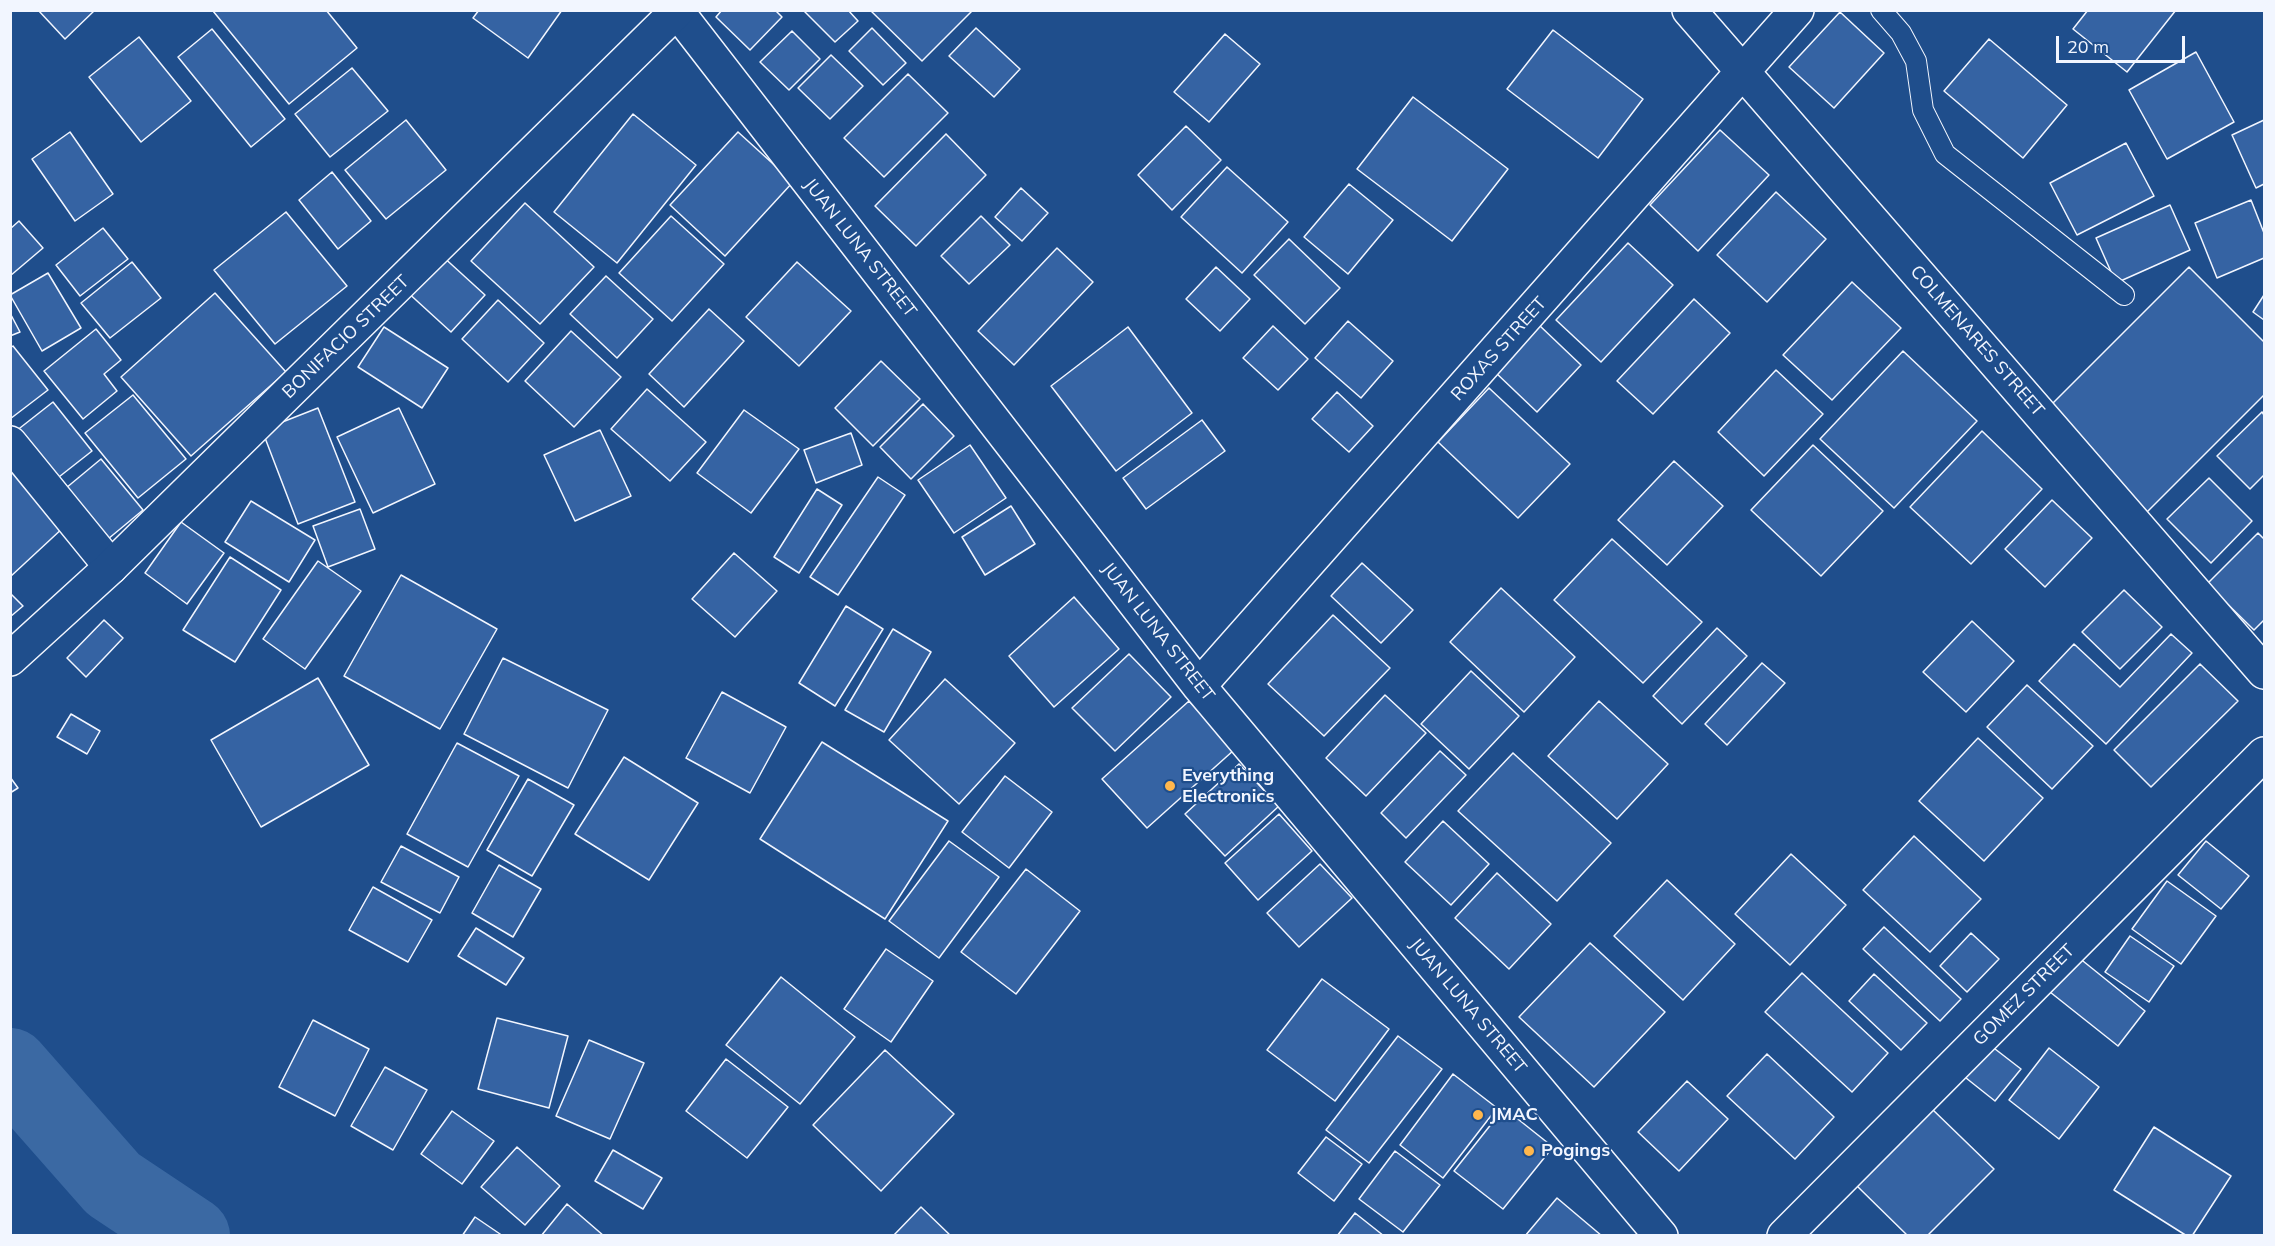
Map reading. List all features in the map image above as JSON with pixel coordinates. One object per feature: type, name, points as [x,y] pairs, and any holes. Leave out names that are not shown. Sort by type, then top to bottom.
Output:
[{"type":"street","name":"COLMENARES STREET","points":[[1689,10],[2265,672]]},
{"type":"street","name":"ROXAS STREET","points":[[1199,686],[1797,10]]},
{"type":"street","name":"BONIFACIO STREET","points":[[10,659],[111,567],[677,11]]},
{"type":"street","name":"JUAN LUNA STREET","points":[[677,11],[1199,686],[1661,1236]]},
{"type":"street","points":[[10,443],[111,567]]},
{"type":"street","name":"GOMEZ STREET","points":[[1784,1236],[2265,754]]},
{"type":"lane","points":[[1881,10],[1901,33],[1916,61],[1923,110],[1945,154],[2124,295]]},
{"type":"building","points":[[38,10],[95,10],[65,39]]},
{"type":"building","points":[[326,10],[357,48],[289,104],[213,11]]},
{"type":"building","points":[[479,10],[562,10],[528,58],[473,18]]},
{"type":"building","points":[[722,10],[775,10],[782,17],[750,50],[716,17]]},
{"type":"building","points":[[803,10],[848,10],[858,21],[835,42]]},
{"type":"building","points":[[870,10],[973,10],[922,61]]},
{"type":"building","points":[[2088,10],[2176,10],[2127,72],[2073,29]]},
{"type":"building","points":[[1840,12],[1884,53],[1834,108],[1789,67]]},
{"type":"building","points":[[872,28],[906,63],[883,85],[849,51]]},
{"type":"building","points":[[976,28],[1020,69],[994,97],[949,56]]},
{"type":"building","points":[[212,29],[285,119],[251,147],[178,57]]},
{"type":"building","points":[[1553,30],[1643,99],[1598,158],[1507,89]]},
{"type":"building","points":[[792,31],[820,59],[789,90],[760,62]]},
{"type":"building","points":[[1225,34],[1260,64],[1209,122],[1174,92]]},
{"type":"building","points":[[139,37],[191,101],[141,142],[89,77]]},
{"type":"building","points":[[1989,39],[2067,105],[2023,158],[1944,91]]},
{"type":"building","points":[[2196,52],[2234,122],[2167,159],[2129,90]]},
{"type":"building","points":[[831,55],[863,86],[830,119],[798,88]]},
{"type":"building","points":[[352,68],[388,111],[330,157],[295,114]]},
{"type":"building","points":[[908,74],[948,113],[884,177],[844,138]]},
{"type":"building","points":[[1413,97],[1508,169],[1452,241],[1357,169]]},
{"type":"building","points":[[633,114],[696,165],[617,263],[554,212]]},
{"type":"building","points":[[406,120],[446,170],[386,219],[345,170]]},
{"type":"building","points":[[2264,120],[2264,184],[2256,188],[2232,135]]},
{"type":"building","points":[[1186,126],[1221,160],[1172,210],[1138,175]]},
{"type":"building","points":[[1720,130],[1769,175],[1698,251],[1650,205]]},
{"type":"building","points":[[70,132],[113,194],[75,221],[32,159]]},
{"type":"building","points":[[738,132],[793,182],[725,256],[670,205]]},
{"type":"building","points":[[946,134],[986,175],[916,246],[875,206]]},
{"type":"building","points":[[2126,143],[2154,196],[2077,235],[2050,183]]},
{"type":"building","points":[[1227,167],[1288,222],[1242,273],[1181,217]]},
{"type":"building","points":[[332,172],[371,221],[338,249],[299,200]]},
{"type":"building","points":[[1349,184],[1393,220],[1348,274],[1304,237]]},
{"type":"building","points":[[1021,188],[1048,213],[1022,241],[995,217]]},
{"type":"building","points":[[1776,192],[1826,239],[1767,302],[1717,255]]},
{"type":"building","points":[[2251,200],[2264,233],[2264,258],[2217,278],[2195,223]]},
{"type":"building","points":[[525,203],[594,267],[540,324],[471,261]]},
{"type":"building","points":[[2170,205],[2190,250],[2116,283],[2096,238]]},
{"type":"building","points":[[286,212],[347,286],[275,344],[214,270]]},
{"type":"building","points":[[671,216],[724,264],[672,321],[619,273]]},
{"type":"building","points":[[981,216],[1010,245],[969,284],[941,256]]},
{"type":"building","points":[[19,221],[43,248],[10,276],[10,229]]},
{"type":"building","points":[[103,228],[128,259],[80,296],[56,265]]},
{"type":"building","points":[[1289,239],[1340,288],[1305,324],[1254,275]]},
{"type":"building","points":[[1628,243],[1673,285],[1601,362],[1556,320]]},
{"type":"building","points":[[1057,248],[1093,282],[1014,365],[978,331]]},
{"type":"building","points":[[440,254],[485,295],[451,332],[405,290]]},
{"type":"building","points":[[132,262],[161,298],[110,338],[81,303]]},
{"type":"building","points":[[797,262],[851,311],[799,366],[746,317]]},
{"type":"building","points":[[1216,267],[1250,299],[1220,331],[1186,299]]},
{"type":"building","points":[[2189,267],[2264,342],[2264,395],[2147,512],[2045,411]]},
{"type":"building","points":[[48,273],[81,328],[42,351],[10,295]]},
{"type":"building","points":[[606,276],[653,319],[617,358],[570,314]]},
{"type":"building","points":[[1852,282],[1901,328],[1832,400],[1783,355]]},
{"type":"building","points":[[215,293],[286,372],[191,456],[121,377]]},
{"type":"building","points":[[2264,295],[2264,320],[2253,312]]},
{"type":"building","points":[[1694,299],[1730,333],[1653,414],[1617,381]]},
{"type":"building","points":[[498,300],[544,343],[508,382],[462,339]]},
{"type":"building","points":[[709,309],[744,341],[684,407],[649,374]]},
{"type":"building","points":[[10,313],[20,332],[10,336]]},
{"type":"building","points":[[1348,321],[1393,361],[1361,398],[1315,358]]},
{"type":"building","points":[[1539,325],[1581,365],[1537,412],[1495,372]]},
{"type":"building","points":[[1273,326],[1308,359],[1278,390],[1243,358]]},
{"type":"building","points":[[384,327],[448,368],[422,408],[358,367]]},
{"type":"building","points":[[1128,327],[1192,413],[1116,471],[1051,386]]},
{"type":"building","points":[[96,329],[121,360],[104,374],[117,391],[83,419],[44,371]]},
{"type":"building","points":[[571,331],[621,377],[574,427],[525,381]]},
{"type":"building","points":[[13,346],[48,390],[10,419],[10,348]]},
{"type":"building","points":[[1903,351],[1977,421],[1894,508],[1820,439]]},
{"type":"building","points":[[881,361],[920,399],[873,446],[835,408]]},
{"type":"building","points":[[1776,370],[1823,414],[1764,476],[1718,432]]},
{"type":"building","points":[[1489,388],[1570,464],[1518,518],[1438,442]]},
{"type":"building","points":[[647,389],[706,442],[670,481],[611,429]]},
{"type":"building","points":[[1337,392],[1373,426],[1349,452],[1312,419]]},
{"type":"building","points":[[133,395],[186,459],[138,498],[85,433]]},
{"type":"building","points":[[53,402],[92,451],[50,484],[11,435]]},
{"type":"building","points":[[923,404],[954,436],[911,479],[880,447]]},
{"type":"building","points":[[318,408],[355,502],[298,524],[262,430]]},
{"type":"building","points":[[399,408],[435,484],[373,513],[337,437]]},
{"type":"building","points":[[744,410],[799,449],[751,513],[697,473]]},
{"type":"building","points":[[2262,412],[2264,415],[2264,475],[2250,489],[2217,456]]},
{"type":"building","points":[[1202,420],[1225,451],[1146,509],[1123,478]]},
{"type":"building","points":[[600,430],[631,496],[575,521],[544,455]]},
{"type":"building","points":[[1982,431],[2042,489],[1971,564],[1910,507]]},
{"type":"building","points":[[851,433],[862,465],[816,483],[804,450]]},
{"type":"building","points":[[970,445],[1006,498],[954,533],[918,480]]},
{"type":"building","points":[[1813,445],[1883,511],[1821,576],[1751,510]]},
{"type":"building","points":[[101,459],[143,510],[102,544],[60,493]]},
{"type":"building","points":[[1674,461],[1723,506],[1667,565],[1618,520]]},
{"type":"building","points":[[10,469],[65,526],[10,577]]},
{"type":"building","points":[[878,477],[905,495],[838,595],[810,577]]},
{"type":"building","points":[[2209,478],[2252,521],[2211,563],[2167,519]]},
{"type":"building","points":[[817,489],[842,505],[799,573],[774,557]]},
{"type":"building","points":[[2052,500],[2092,538],[2045,587],[2005,549]]},
{"type":"building","points":[[251,501],[315,540],[289,582],[225,542]]},
{"type":"building","points":[[1011,506],[1035,544],[985,575],[962,537]]},
{"type":"building","points":[[360,509],[375,549],[328,567],[313,526]]},
{"type":"building","points":[[181,522],[224,553],[187,604],[145,573]]},
{"type":"building","points":[[2258,533],[2264,539],[2264,620],[2254,630],[2207,584]]},
{"type":"building","points":[[1612,539],[1702,622],[1643,683],[1554,600]]},
{"type":"building","points":[[734,553],[777,591],[735,637],[692,599]]},
{"type":"building","points":[[230,557],[281,590],[235,662],[183,630]]},
{"type":"building","points":[[318,561],[361,591],[305,669],[263,639]]},
{"type":"building","points":[[1362,563],[1413,610],[1381,643],[1331,596]]},
{"type":"building","points":[[401,575],[497,629],[440,729],[344,676]]},
{"type":"building","points":[[1501,588],[1575,657],[1524,712],[1450,642]]},
{"type":"building","points":[[2124,590],[2162,627],[2120,669],[2082,632]]},
{"type":"building","points":[[10,593],[23,606],[10,617]]},
{"type":"building","points":[[1074,597],[1119,649],[1054,707],[1009,656]]},
{"type":"building","points":[[846,606],[883,629],[835,706],[799,683]]},
{"type":"building","points":[[1333,615],[1390,668],[1324,736],[1268,684]]},
{"type":"building","points":[[104,620],[123,638],[86,677],[67,658]]},
{"type":"building","points":[[1972,621],[2014,661],[1966,712],[1923,672]]},
{"type":"building","points":[[1717,628],[1747,656],[1682,724],[1653,696]]},
{"type":"building","points":[[893,629],[931,652],[884,732],[845,710]]},
{"type":"building","points":[[2171,634],[2192,653],[2106,744],[2039,681],[2074,644],[2120,687]]},
{"type":"building","points":[[1129,654],[1171,697],[1115,751],[1072,708]]},
{"type":"building","points":[[503,658],[608,710],[568,788],[464,734]]},
{"type":"building","points":[[1762,663],[1785,683],[1727,745],[1705,724]]},
{"type":"building","points":[[2200,664],[2238,701],[2151,787],[2114,750]]},
{"type":"building","points":[[1471,671],[1519,716],[1469,769],[1421,724]]},
{"type":"building","points":[[318,678],[369,765],[261,827],[211,740]]},
{"type":"building","points":[[945,679],[1015,743],[959,804],[889,740]]},
{"type":"building","points":[[2027,685],[2093,746],[2052,789],[1987,727]]},
{"type":"building","points":[[722,692],[786,727],[750,793],[686,758]]},
{"type":"building","points":[[1385,695],[1426,733],[1366,796],[1326,758]]},
{"type":"building","points":[[1189,701],[1234,750],[1147,828],[1102,779]]},
{"type":"building","points":[[1599,701],[1668,764],[1617,819],[1548,756]]},
{"type":"building","points":[[71,714],[100,731],[87,754],[57,737]]},
{"type":"building","points":[[1978,738],[2043,798],[1984,861],[1919,801]]},
{"type":"building","points":[[822,742],[948,821],[885,919],[760,839]]},
{"type":"building","points":[[457,743],[519,776],[468,867],[407,834]]},
{"type":"building","points":[[1440,751],[1466,775],[1406,838],[1381,813]]},
{"type":"building","points":[[1513,753],[1611,843],[1557,901],[1458,811]]},
{"type":"building","points":[[624,757],[698,803],[649,880],[575,834]]},
{"type":"building","points":[[1239,764],[1279,806],[1225,856],[1185,814]]},
{"type":"building","points":[[1005,776],[1052,812],[1009,868],[962,832]]},
{"type":"building","points":[[10,777],[18,788],[10,793]]},
{"type":"building","points":[[528,779],[574,805],[532,876],[487,850]]},
{"type":"building","points":[[1279,814],[1312,851],[1258,900],[1225,863]]},
{"type":"building","points":[[1443,821],[1489,864],[1451,905],[1405,862]]},
{"type":"building","points":[[1914,836],[1981,899],[1930,952],[1863,890]]},
{"type":"building","points":[[949,841],[999,877],[939,958],[889,921]]},
{"type":"building","points":[[2206,841],[2249,876],[2221,909],[2178,875]]},
{"type":"building","points":[[401,846],[459,877],[440,913],[381,882]]},
{"type":"building","points":[[1791,854],[1846,905],[1790,965],[1735,914]]},
{"type":"building","points":[[1320,864],[1352,898],[1299,947],[1267,913]]},
{"type":"building","points":[[499,865],[541,889],[513,937],[472,913]]},
{"type":"building","points":[[1026,869],[1080,911],[1016,994],[961,952]]},
{"type":"building","points":[[1497,873],[1551,924],[1509,969],[1455,918]]},
{"type":"building","points":[[1667,880],[1735,944],[1683,1000],[1614,936]]},
{"type":"building","points":[[2167,881],[2216,916],[2181,964],[2132,929]]},
{"type":"building","points":[[373,887],[432,920],[408,962],[349,930]]},
{"type":"building","points":[[1884,927],[1961,999],[1940,1021],[1863,949]]},
{"type":"building","points":[[476,928],[524,958],[506,985],[458,956]]},
{"type":"building","points":[[1971,933],[1999,959],[1967,992],[1940,966]]},
{"type":"building","points":[[2130,936],[2174,966],[2149,1002],[2105,972]]},
{"type":"building","points":[[1590,943],[1665,1012],[1594,1087],[1519,1017]]},
{"type":"building","points":[[886,949],[933,981],[891,1042],[844,1009]]},
{"type":"building","points":[[2078,957],[2145,1011],[2118,1046],[2050,992]]},
{"type":"building","points":[[1802,973],[1888,1053],[1852,1092],[1765,1012]]},
{"type":"building","points":[[1874,974],[1927,1023],[1901,1050],[1849,1001]]},
{"type":"building","points":[[781,977],[855,1037],[800,1104],[726,1045]]},
{"type":"building","points":[[1322,979],[1389,1029],[1335,1101],[1267,1050]]},
{"type":"building","points":[[497,1018],[568,1036],[549,1108],[478,1089]]},
{"type":"building","points":[[313,1020],[369,1049],[335,1116],[279,1087]]},
{"type":"building","points":[[1398,1036],[1442,1069],[1369,1163],[1326,1130]]},
{"type":"building","points":[[589,1040],[644,1063],[610,1139],[556,1116]]},
{"type":"building","points":[[1986,1042],[2021,1069],[1995,1101],[1961,1074]]},
{"type":"building","points":[[2049,1048],[2099,1087],[2059,1139],[2009,1100]]},
{"type":"building","points":[[885,1050],[954,1114],[881,1191],[813,1125]]},
{"type":"building","points":[[1767,1054],[1834,1117],[1795,1159],[1727,1096]]},
{"type":"building","points":[[726,1059],[788,1107],[747,1158],[686,1111]]},
{"type":"building","points":[[385,1067],[427,1090],[393,1150],[351,1126]]},
{"type":"building","points":[[1453,1074],[1497,1108],[1443,1178],[1400,1145]]},
{"type":"building","points":[[1687,1081],[1728,1119],[1679,1171],[1638,1132]]},
{"type":"building","points":[[1504,1108],[1553,1147],[1503,1209],[1454,1171]]},
{"type":"building","points":[[1932,1109],[1994,1169],[1927,1236],[1908,1236],[1857,1186]]},
{"type":"building","points":[[452,1111],[494,1141],[462,1184],[421,1154]]},
{"type":"building","points":[[2154,1127],[2231,1176],[2192,1236],[2187,1236],[2114,1190]]},
{"type":"building","points":[[1326,1137],[1362,1164],[1334,1201],[1298,1173]]},
{"type":"building","points":[[517,1147],[560,1186],[525,1225],[481,1187]]},
{"type":"building","points":[[613,1150],[662,1178],[643,1209],[595,1181]]},
{"type":"building","points":[[1395,1151],[1440,1185],[1403,1232],[1359,1199]]},
{"type":"building","points":[[1557,1198],[1602,1236],[1525,1236]]},
{"type":"building","points":[[567,1204],[604,1236],[541,1236]]},
{"type":"building","points":[[921,1207],[951,1236],[893,1236]]},
{"type":"building","points":[[1355,1213],[1384,1236],[1337,1236]]},
{"type":"building","points":[[475,1217],[503,1236],[462,1236]]},
{"type":"waterway","points":[[10,1067],[113,1184],[191,1236]]},
{"type":"place","name":"Everything Electronics","points":[[1170,786]]},
{"type":"place","name":"JMAC","points":[[1478,1115]]},
{"type":"place","name":"Pogings","points":[[1529,1151]]}]
